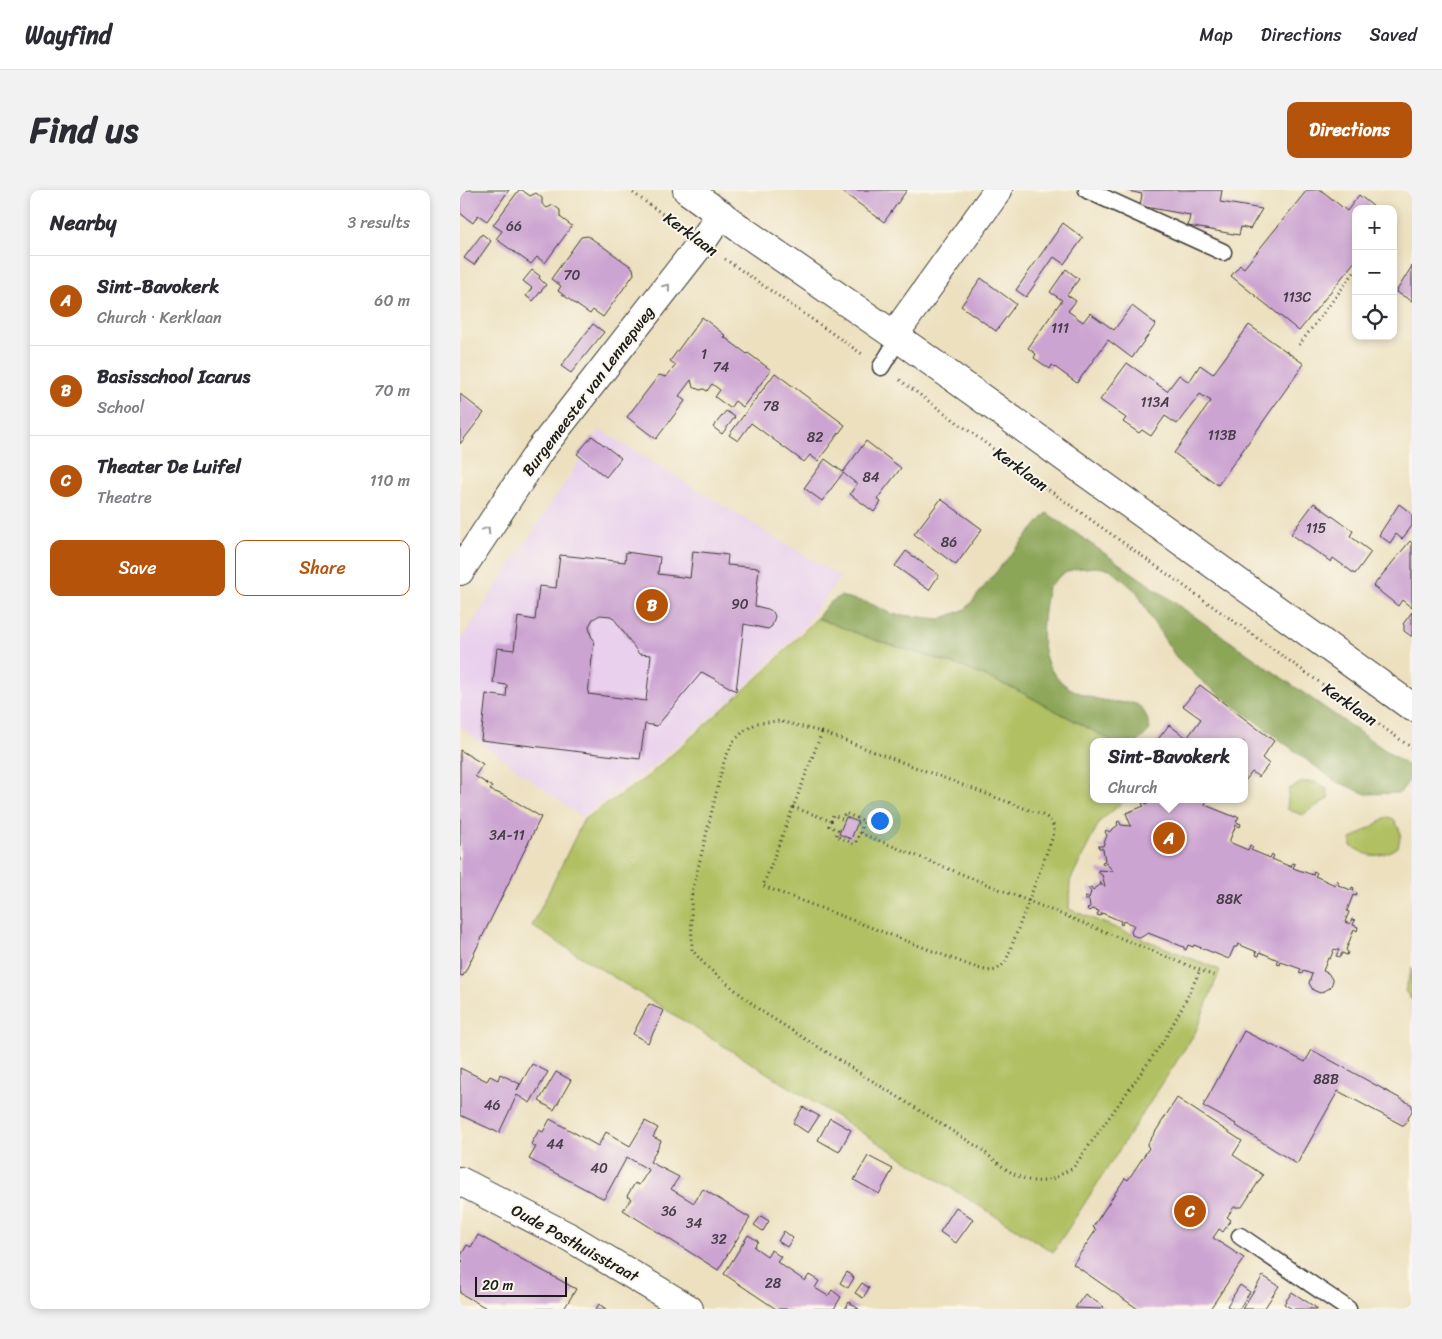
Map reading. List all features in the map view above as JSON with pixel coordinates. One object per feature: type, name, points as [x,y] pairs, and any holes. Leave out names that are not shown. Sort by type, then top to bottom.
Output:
[{"type":"street","name":"Kerklaan","points":[[687,190],[896,336],[1412,707]]},
{"type":"street","points":[[896,336],[998,190]]},
{"type":"street","name":"Burgemeester van Lennepweg","points":[[460,570],[540,450],[702,242],[721,214]]},
{"type":"street","name":"Oude Posthuisstraat","points":[[460,1181],[572,1238],[689,1309]]},
{"type":"lane","points":[[1087,190],[1223,252]]},
{"type":"lane","points":[[881,367],[896,336]]},
{"type":"lane","points":[[1240,1236],[1348,1309]]},
{"type":"path","name":"Kerklaan","points":[[629,190],[881,367],[1042,485],[1412,748]]},
{"type":"path","points":[[1299,345],[1352,275]]},
{"type":"path","points":[[822,732],[763,886],[977,968],[990,971],[999,969],[1006,961],[1053,836],[1055,828],[1051,821],[1045,816],[822,732],[779,721],[758,724],[744,731],[733,742],[724,761],[691,897],[692,950],[706,966],[761,1011],[981,1149],[1008,1171],[1032,1182],[1051,1179],[1073,1168],[1165,1039],[1200,970]]},
{"type":"path","points":[[793,807],[830,821]]},
{"type":"path","points":[[845,813],[864,821],[860,833],[856,844],[836,836],[838,830],[828,826],[833,815],[842,819],[845,813]]},
{"type":"path","points":[[860,833],[1217,977]]},
{"type":"shaded area","points":[[600,430],[840,577],[799,633],[736,695],[645,773],[581,817],[460,727],[460,641]]},
{"type":"green space","points":[[1047,513],[1412,769],[1412,776],[1400,793],[1366,794],[1335,781],[1204,683],[1176,657],[1152,620],[1137,592],[1110,569],[1096,567],[1074,569],[1061,575],[1048,587],[1043,622],[1045,654],[1050,668],[1059,680],[1072,690],[1097,699],[1132,703],[1139,706],[1146,716],[1150,730],[1142,738],[1107,738],[1017,690],[960,666],[872,639],[817,618],[828,604],[840,596],[869,603],[892,614],[940,619],[966,609]]},
{"type":"green space","points":[[817,618],[872,639],[960,666],[1017,690],[1107,738],[1090,738],[1090,803],[1122,803],[1100,821],[1070,881],[1069,909],[1220,970],[1195,1033],[1053,1252],[532,926],[584,819],[647,777],[764,672]]},
{"type":"green space","points":[[1303,782],[1315,782],[1326,788],[1329,798],[1302,815],[1287,809],[1289,789]]},
{"type":"green space","points":[[1388,817],[1394,819],[1401,833],[1398,847],[1385,854],[1374,856],[1351,846],[1351,839]]},
{"type":"green space","points":[[1412,968],[1412,1000],[1405,991]]},
{"type":"building","points":[[460,190],[509,190],[487,221],[478,215],[473,223],[460,213]]},
{"type":"building","points":[[519,190],[530,196],[536,193],[542,198],[542,204],[547,208],[553,205],[560,210],[560,217],[572,226],[545,263],[537,257],[531,264],[496,239],[502,231],[493,225]]},
{"type":"building","points":[[840,190],[907,190],[884,222]]},
{"type":"building","points":[[1124,190],[1222,190],[1220,202],[1262,209],[1250,229],[1241,227],[1239,235],[1188,226],[1190,215],[1140,206],[1142,194]]},
{"type":"building","points":[[1307,190],[1321,190],[1347,211],[1359,195],[1372,205],[1352,205],[1352,265],[1299,331],[1231,276],[1240,265],[1244,268]]},
{"type":"building","points":[[1063,223],[1083,238],[1064,264],[1054,257],[1026,297],[1016,290]]},
{"type":"building","points":[[482,234],[491,241],[474,265],[464,258]]},
{"type":"building","points":[[588,236],[633,268],[634,274],[603,317],[593,310],[590,314],[574,303],[558,291],[561,286],[551,279],[581,237]]},
{"type":"building","points":[[1412,266],[1412,301],[1397,293]]},
{"type":"building","points":[[1066,269],[1079,279],[1067,295],[1076,301],[1068,311],[1083,322],[1090,313],[1114,330],[1132,306],[1156,324],[1132,358],[1108,340],[1077,383],[1052,365],[1050,369],[1034,358],[1036,354],[1028,348],[1062,300],[1050,292]]},
{"type":"building","points":[[532,270],[540,276],[539,278],[546,285],[533,301],[526,296],[532,288],[523,281]]},
{"type":"building","points":[[981,278],[1016,304],[996,331],[961,306]]},
{"type":"building","points":[[702,317],[726,336],[724,337],[771,370],[743,407],[735,401],[730,408],[715,397],[720,390],[712,384],[707,391],[704,389],[700,390],[693,387],[691,380],[679,396],[685,401],[656,439],[627,417],[659,375],[666,377],[676,365],[670,361]]},
{"type":"building","points":[[593,324],[604,332],[571,373],[561,366]]},
{"type":"building","points":[[1249,325],[1304,364],[1218,485],[1174,453],[1211,401],[1200,394],[1177,424],[1165,416],[1151,436],[1142,430],[1139,433],[1123,422],[1126,418],[1100,400],[1127,363],[1167,391],[1179,375],[1189,382],[1200,365],[1213,374]]},
{"type":"building","points":[[775,373],[845,425],[818,461],[810,455],[804,462],[751,423],[738,441],[729,435]]},
{"type":"building","points":[[460,394],[484,413],[460,444]]},
{"type":"building","points":[[726,411],[735,417],[722,434],[713,427]]},
{"type":"building","points":[[592,436],[621,458],[606,477],[577,454]]},
{"type":"building","points":[[866,441],[901,468],[877,499],[881,502],[874,512],[850,494],[857,484],[843,473],[822,501],[804,488],[825,459],[843,472]]},
{"type":"building","points":[[941,499],[982,529],[956,565],[914,534]]},
{"type":"building","points":[[1314,503],[1353,531],[1350,536],[1371,552],[1355,574],[1333,558],[1331,562],[1291,534]]},
{"type":"building","points":[[1399,504],[1412,514],[1412,526],[1402,539],[1396,534],[1390,543],[1379,535]]},
{"type":"building","points":[[1410,541],[1412,543],[1412,608],[1402,600],[1398,606],[1373,586]]},
{"type":"building","points":[[693,551],[728,555],[727,565],[759,568],[755,606],[768,609],[775,616],[772,626],[768,629],[744,624],[736,691],[702,672],[657,726],[645,724],[640,759],[481,740],[486,694],[506,697],[507,685],[493,683],[497,648],[514,650],[518,617],[535,620],[539,586],[556,588],[560,555],[625,562],[626,552],[660,557],[658,574],[690,578]],"holes":[[[600,615],[611,616],[639,654],[651,655],[646,701],[588,694],[594,640],[589,626],[593,619]]]},
{"type":"building","points":[[906,551],[939,575],[929,590],[895,566]]},
{"type":"building","points":[[1412,612],[1411,636],[1404,631],[1403,624]]},
{"type":"building","points":[[1200,685],[1274,741],[1262,758],[1269,764],[1259,777],[1252,772],[1248,777],[1248,738],[1187,738],[1201,719],[1183,706]]},
{"type":"building","points":[[1169,725],[1187,738],[1159,738]]},
{"type":"building","points":[[460,750],[483,764],[475,776],[492,787],[490,790],[508,797],[541,817],[463,976],[460,975]]},
{"type":"building","points":[[1142,803],[1206,803],[1205,805],[1239,817],[1236,822],[1241,824],[1240,827],[1236,825],[1229,842],[1248,850],[1250,845],[1253,847],[1251,850],[1270,858],[1272,854],[1274,856],[1272,859],[1291,867],[1292,863],[1295,864],[1293,868],[1313,875],[1314,871],[1317,873],[1315,876],[1335,885],[1337,880],[1339,882],[1338,885],[1351,890],[1352,887],[1354,888],[1353,891],[1357,893],[1356,896],[1353,895],[1345,922],[1350,924],[1352,919],[1355,920],[1353,925],[1358,927],[1357,931],[1354,929],[1346,950],[1348,952],[1347,955],[1342,953],[1340,957],[1336,956],[1339,950],[1334,949],[1330,959],[1328,958],[1323,971],[1328,973],[1333,981],[1330,988],[1320,993],[1313,990],[1309,983],[1312,974],[1303,971],[1302,974],[1299,973],[1301,969],[1281,962],[1280,965],[1277,964],[1278,960],[1260,952],[1259,956],[1256,955],[1257,952],[1238,944],[1237,947],[1234,947],[1229,959],[1194,945],[1193,947],[1188,945],[1186,950],[1184,947],[1148,933],[1140,938],[1132,935],[1131,931],[1134,925],[1123,921],[1122,925],[1120,924],[1121,921],[1102,913],[1100,916],[1097,915],[1099,911],[1092,909],[1089,911],[1087,909],[1090,907],[1089,900],[1085,900],[1085,897],[1089,898],[1091,892],[1088,888],[1091,887],[1093,890],[1101,882],[1101,885],[1105,886],[1102,875],[1098,870],[1113,871],[1106,863],[1103,865],[1102,862],[1105,861],[1103,849],[1098,846],[1103,846],[1107,835],[1106,830],[1109,832],[1118,825],[1117,822],[1119,821],[1121,825],[1131,826],[1126,813],[1144,806]]},
{"type":"building","points":[[846,817],[858,822],[851,839],[839,834]]},
{"type":"building","points":[[649,1004],[664,1011],[648,1043],[633,1034]]},
{"type":"building","points":[[1244,1031],[1305,1062],[1312,1050],[1412,1105],[1412,1111],[1404,1126],[1338,1091],[1297,1164],[1236,1124],[1203,1106]]},
{"type":"building","points":[[532,1064],[548,1072],[530,1103],[517,1095],[499,1133],[460,1115],[460,1068],[487,1081],[490,1076],[498,1080],[500,1074],[520,1084],[517,1090]]},
{"type":"building","points":[[556,1072],[571,1080],[554,1110],[539,1101]]},
{"type":"building","points":[[1177,1098],[1242,1141],[1233,1155],[1263,1175],[1242,1207],[1234,1207],[1227,1217],[1231,1220],[1223,1232],[1219,1229],[1213,1238],[1244,1258],[1210,1309],[1138,1309],[1073,1264],[1096,1230],[1093,1227],[1125,1178],[1128,1180],[1149,1148],[1147,1145]]},
{"type":"building","points":[[803,1107],[819,1116],[808,1133],[793,1123]]},
{"type":"building","points":[[830,1118],[851,1130],[839,1152],[818,1140]]},
{"type":"building","points":[[550,1119],[598,1146],[606,1132],[630,1146],[645,1121],[658,1128],[653,1137],[661,1141],[650,1162],[679,1177],[671,1189],[694,1203],[703,1189],[750,1218],[718,1270],[623,1210],[631,1199],[627,1196],[635,1183],[639,1185],[649,1170],[627,1157],[604,1199],[529,1159],[536,1147],[531,1144],[539,1130],[543,1132]]},
{"type":"building","points":[[868,1156],[893,1169],[879,1194],[854,1180]]},
{"type":"building","points":[[956,1207],[973,1219],[956,1243],[940,1232]]},
{"type":"building","points":[[761,1216],[769,1221],[763,1231],[754,1225]]},
{"type":"building","points":[[784,1231],[793,1238],[787,1247],[778,1241]]},
{"type":"building","points":[[478,1235],[576,1289],[564,1309],[488,1309],[460,1293],[460,1266],[463,1261],[460,1257],[467,1245],[471,1247]]},
{"type":"building","points":[[748,1235],[758,1241],[754,1247],[767,1256],[771,1250],[781,1257],[777,1262],[805,1281],[809,1275],[819,1281],[815,1288],[828,1296],[832,1290],[841,1297],[834,1309],[776,1309],[724,1274]]},
{"type":"building","points":[[847,1272],[854,1278],[848,1288],[840,1283]]},
{"type":"building","points":[[1263,1276],[1279,1286],[1264,1309],[1242,1309]]},
{"type":"building","points":[[862,1283],[869,1288],[863,1298],[855,1293]]},
{"type":"building","points":[[1240,1285],[1250,1292],[1239,1309],[1233,1309],[1227,1306]]},
{"type":"building","points":[[1292,1292],[1318,1309],[1292,1309],[1284,1304]]},
{"type":"building","points":[[1085,1294],[1104,1307],[1102,1309],[1075,1308]]},
{"type":"building","points":[[849,1302],[859,1309],[845,1309]]},
{"type":"building","points":[[599,1304],[606,1309],[596,1309]]},
{"type":"place","name":"Basisschool Icarus","points":[[652,605]]},
{"type":"place","name":"Sint-Bavokerk","points":[[1169,838]]},
{"type":"place","name":"Theater De Luifel","points":[[1190,1211]]}]
